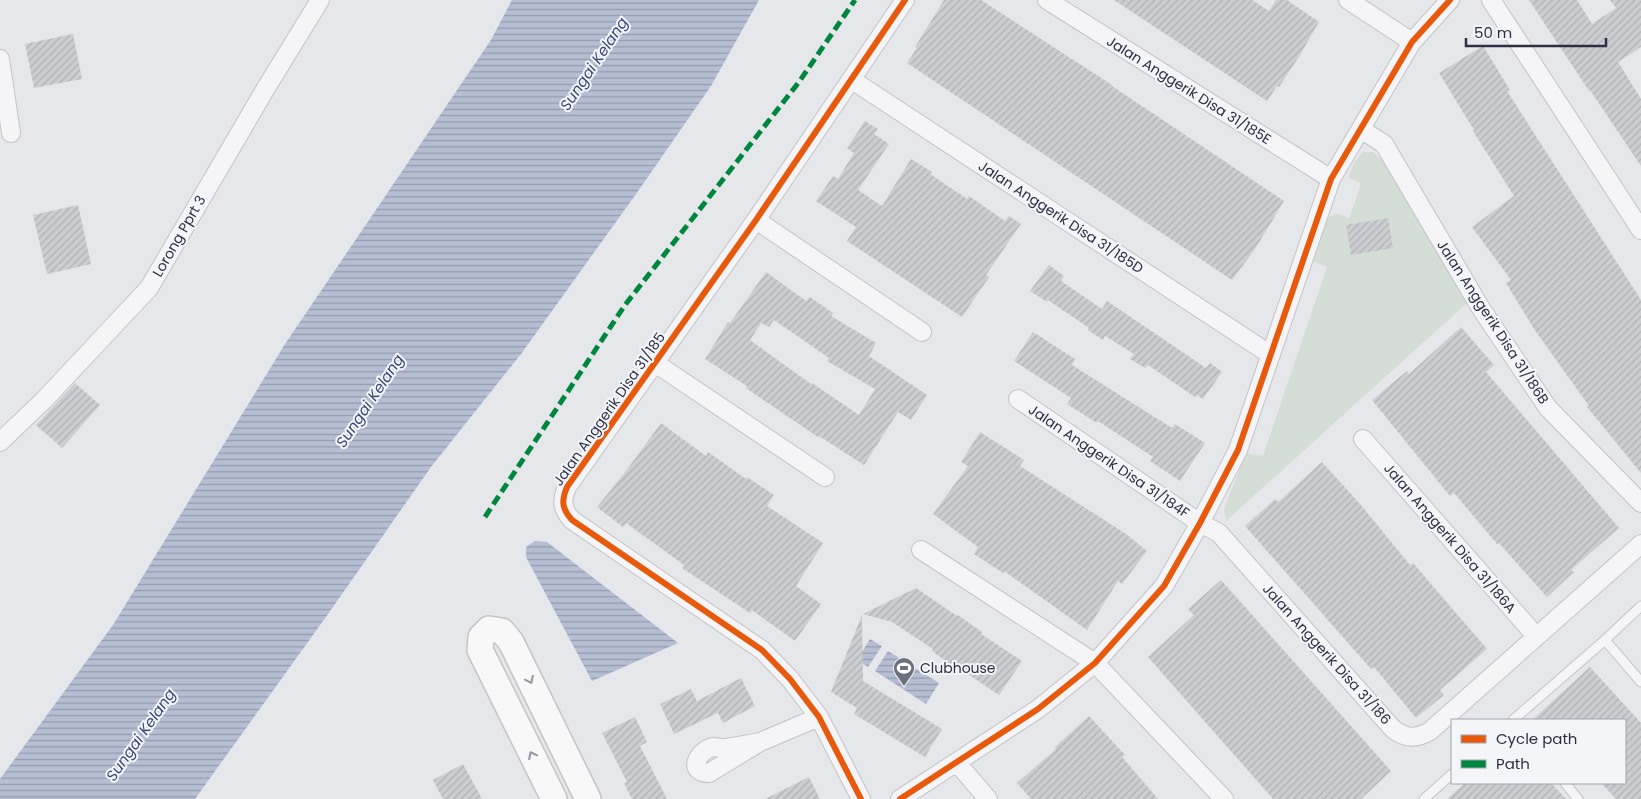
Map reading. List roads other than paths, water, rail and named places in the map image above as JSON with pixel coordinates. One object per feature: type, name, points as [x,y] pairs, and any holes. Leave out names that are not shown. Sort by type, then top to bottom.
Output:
[{"type":"street","name":"Lorong Pprt 3","points":[[0,442],[44,400],[149,288],[266,88],[320,0]]},
{"type":"street","name":"Jalan Anggerik Disa 31/185","points":[[861,799],[819,717],[790,679],[762,650],[572,520],[566,513],[563,505],[563,496],[567,487],[756,220],[905,0]]},
{"type":"street","name":"Jalan Anggerik Disa 31/185E","points":[[1047,0],[1331,179]]},
{"type":"street","points":[[1348,0],[1412,42]]},
{"type":"street","points":[[900,799],[1038,709],[1095,663],[1164,586],[1200,523],[1238,450],[1331,179],[1362,130],[1412,42],[1450,0]]},
{"type":"street","points":[[1491,0],[1641,230]]},
{"type":"street","points":[[0,59],[11,133]]},
{"type":"street","name":"Jalan Anggerik Disa 31/185D","points":[[852,80],[1271,355]]},
{"type":"street","name":"Jalan Anggerik Disa 31/186B","points":[[1362,130],[1384,144],[1480,307],[1548,408],[1641,503]]},
{"type":"street","points":[[756,220],[922,332]]},
{"type":"street","points":[[655,363],[825,477]]},
{"type":"street","name":"Jalan Anggerik Disa 31/184F","points":[[1018,398],[1200,523]]},
{"type":"street","name":"Jalan Anggerik Disa 31/186A","points":[[1363,439],[1536,636]]},
{"type":"street","name":"Jalan Anggerik Disa 31/186","points":[[1200,523],[1219,533],[1393,729],[1401,735],[1411,737],[1421,736],[1430,730],[1641,544]]},
{"type":"street","points":[[921,550],[1095,663],[1224,799]]},
{"type":"street","points":[[554,799],[480,650],[481,637],[489,629],[502,630],[511,642],[588,799]]},
{"type":"street","points":[[760,742],[819,717]]},
{"type":"street","points":[[957,763],[988,799]]},
{"type":"lane","points":[[1515,719],[1641,606]]},
{"type":"lane","points":[[1605,640],[1641,682]]},
{"type":"lane","points":[[1424,799],[1451,775]]},
{"type":"lane","points":[[1566,784],[1578,799]]},
{"type":"water","name":"Sungai Kelang","points":[[512,0],[759,0],[711,86],[636,194],[521,354],[431,467],[195,799],[0,799],[0,779],[113,625],[285,344],[491,40]]},
{"type":"water","points":[[535,541],[547,542],[678,643],[592,681],[526,557],[526,547]]},
{"type":"water","points":[[870,639],[882,646],[868,667],[857,660]]},
{"type":"water","points":[[888,651],[939,683],[926,704],[875,671]]},
{"type":"place","name":"Clubhouse","points":[[904,687]]}]
